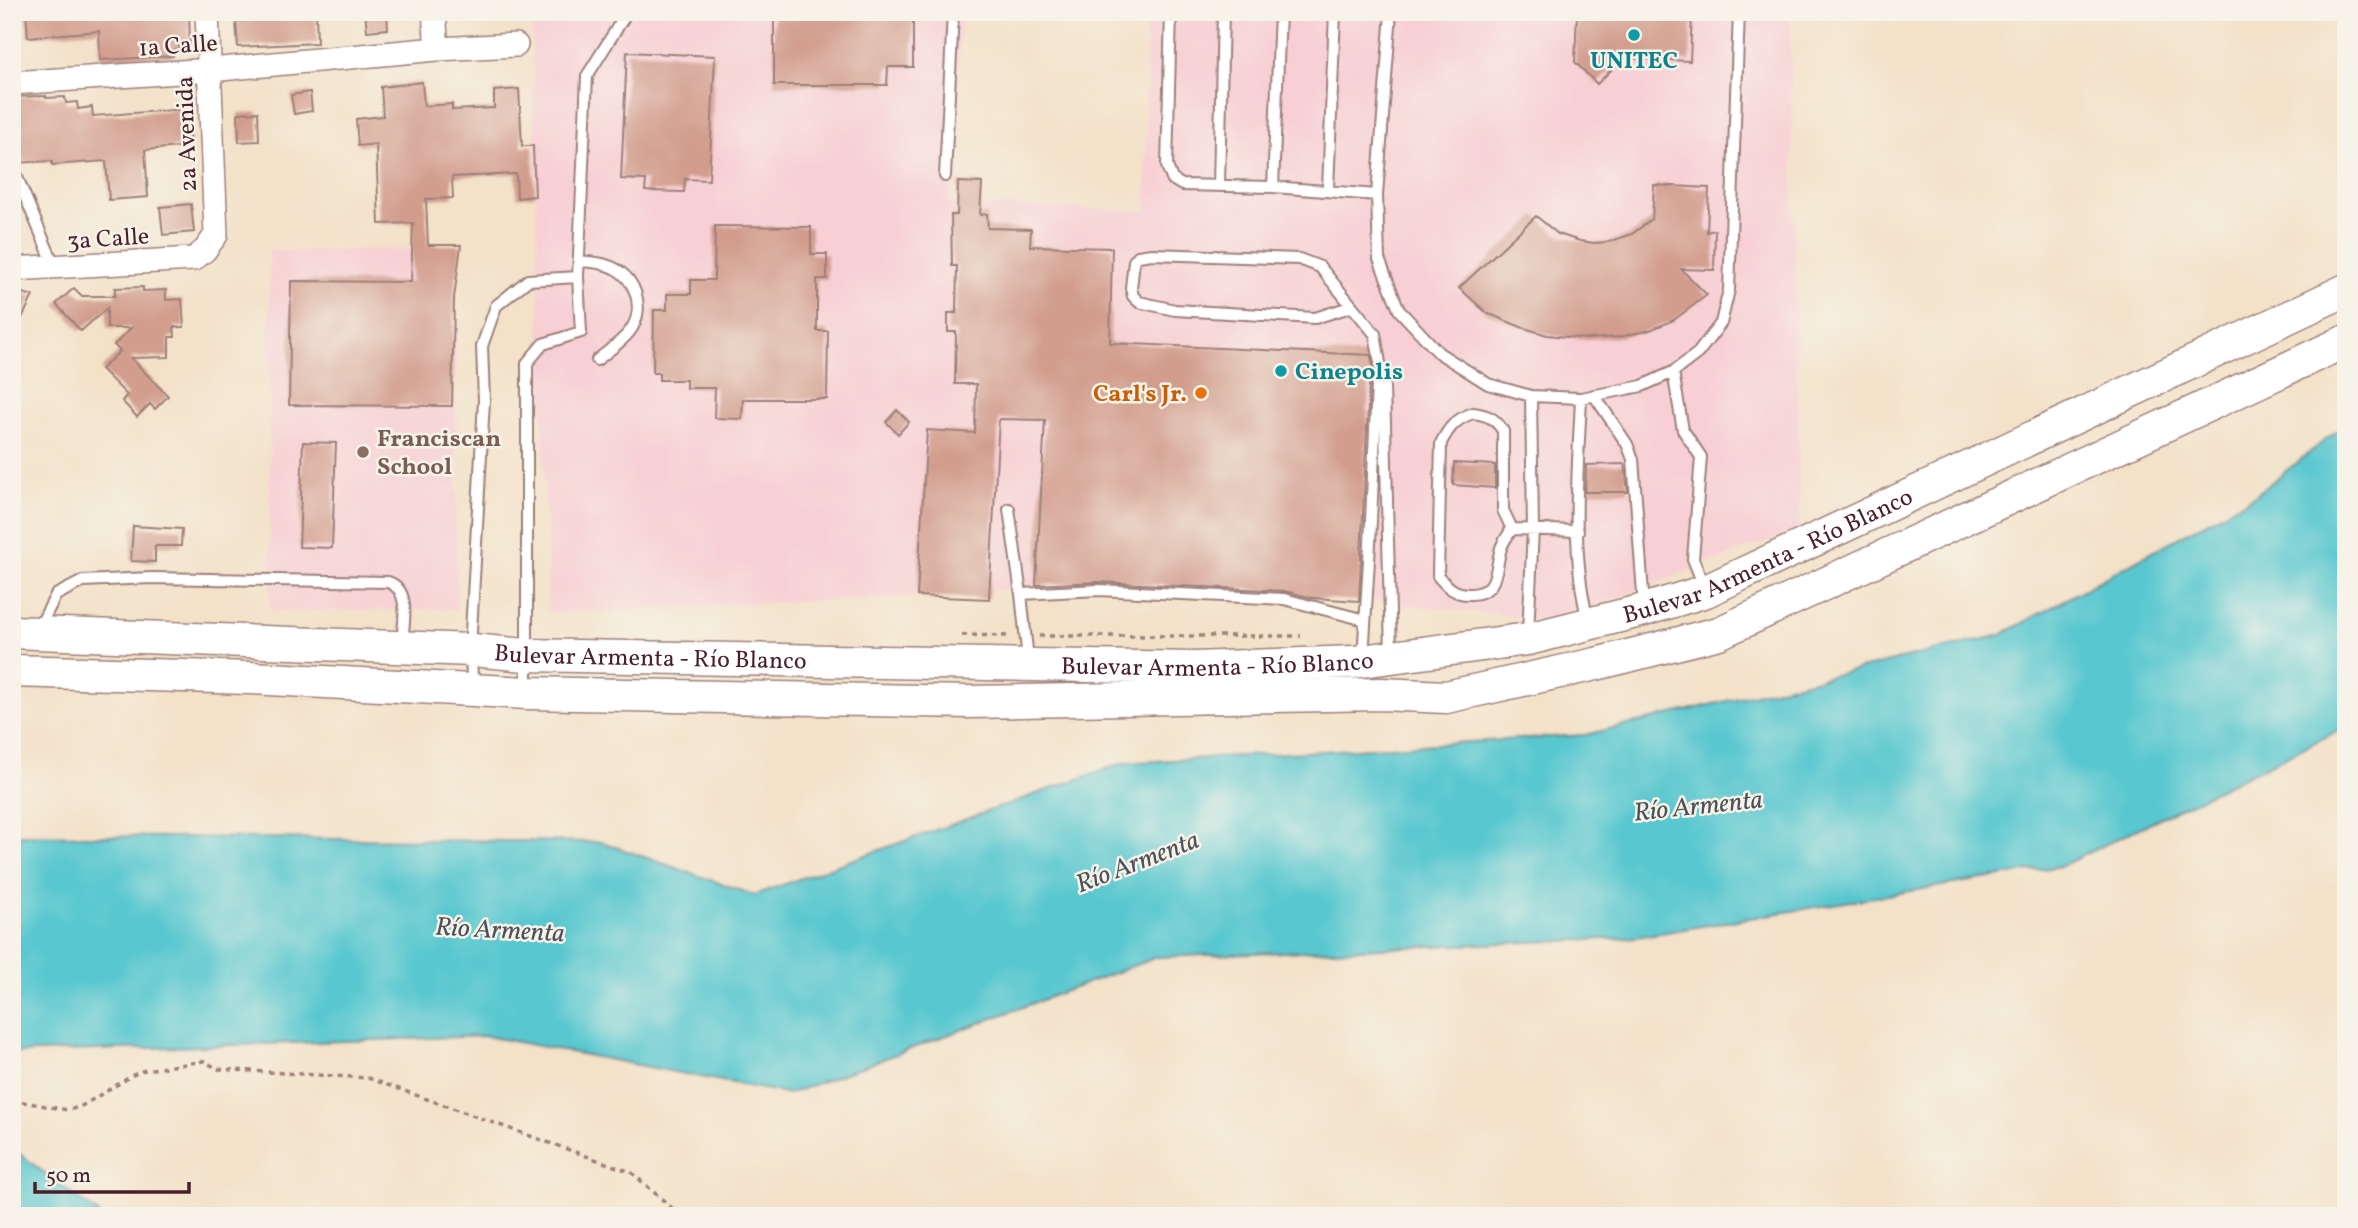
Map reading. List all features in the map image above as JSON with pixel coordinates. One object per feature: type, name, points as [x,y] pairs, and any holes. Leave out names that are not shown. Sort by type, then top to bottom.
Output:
[{"type":"main road","name":"Bulevar Armenta - Río Blanco","points":[[12,632],[472,650],[526,655],[920,662],[1027,650],[1194,667],[1377,659],[1528,639],[1706,591],[2346,290]]},
{"type":"main road","name":"Bulevar Armenta - Río Blanco","points":[[12,671],[251,678],[527,693],[969,702],[1381,694],[1446,697],[1596,664],[1719,632],[2346,341]]},
{"type":"main road","points":[[1381,694],[1441,666],[1604,630],[1616,617]]},
{"type":"main road","points":[[251,678],[253,664],[258,659],[382,660],[398,654],[401,647]]},
{"type":"main road","points":[[659,696],[667,685],[691,680],[890,682],[916,674],[920,662]]},
{"type":"street","name":"2a Avenida","points":[[205,250],[216,236],[207,12]]},
{"type":"street","points":[[434,12],[437,49]]},
{"type":"street","name":"1a Calle","points":[[12,83],[516,45]]},
{"type":"street","name":"3a Calle","points":[[12,269],[194,259],[205,250]]},
{"type":"lane","points":[[527,693],[527,363],[543,344],[581,332],[579,261],[587,76],[627,12]]},
{"type":"lane","points":[[945,176],[953,12]]},
{"type":"lane","points":[[1171,12],[1167,166],[1172,179],[1182,185],[1273,187],[1377,195]]},
{"type":"lane","points":[[1219,185],[1223,12]]},
{"type":"lane","points":[[1273,187],[1280,12]]},
{"type":"lane","points":[[1328,190],[1335,12]]},
{"type":"lane","points":[[1391,12],[1377,195],[1380,259],[1399,310],[1439,353],[1488,384],[1531,396],[1581,398],[1642,386],[1673,372],[1698,352],[1721,323],[1729,290],[1739,12]]},
{"type":"lane","points":[[16,175],[55,267]]},
{"type":"lane","points":[[1350,307],[1315,318],[1175,310],[1151,305],[1139,302],[1133,296],[1131,288],[1134,261],[1138,256],[1152,254],[1300,259],[1320,267],[1338,287],[1350,307],[1375,334],[1383,372],[1377,659]]},
{"type":"lane","points":[[579,261],[606,264],[614,268],[626,277],[639,303],[639,316],[630,332],[597,360]]},
{"type":"lane","points":[[471,691],[484,401],[482,346],[496,306],[528,280],[579,277]]},
{"type":"lane","points":[[1377,659],[1365,621],[1377,384],[1383,372]]},
{"type":"lane","points":[[1673,372],[1683,430],[1701,457],[1693,559],[1706,591]]},
{"type":"lane","points":[[1594,395],[1627,444],[1633,459],[1616,617]]},
{"type":"lane","points":[[1528,639],[1533,529],[1531,396]]},
{"type":"lane","points":[[1581,398],[1578,531],[1580,589],[1616,617]]},
{"type":"lane","points":[[1473,413],[1486,415],[1497,421],[1503,432],[1503,510],[1512,529],[1501,546],[1494,584],[1486,592],[1463,594],[1448,588],[1438,576],[1441,443],[1448,428],[1460,417],[1473,413]]},
{"type":"lane","points":[[1009,509],[1027,650]]},
{"type":"lane","points":[[1512,529],[1578,531]]},
{"type":"lane","points":[[43,633],[43,622],[56,595],[83,581],[152,578],[388,582],[397,585],[403,594],[401,647]]},
{"type":"lane","points":[[1021,593],[1097,590],[1284,599],[1365,621]]},
{"type":"path","points":[[956,635],[1027,650],[1311,636]]},
{"type":"path","points":[[12,1100],[68,1110],[80,1107],[140,1071],[204,1061],[218,1069],[368,1078],[631,1172],[681,1216]]},
{"type":"shaded area","points":[[531,12],[962,12],[950,204],[1146,211],[1146,12],[1790,12],[1800,529],[1554,621],[1387,602],[1036,585],[935,598],[917,596],[548,613]]},
{"type":"shaded area","name":"Franciscan School","points":[[455,249],[457,609],[270,611],[269,251]]},
{"type":"water","name":"Río Armenta","points":[[2346,424],[2346,727],[2061,866],[1630,938],[1157,957],[789,1094],[486,1036],[12,1053],[12,835],[601,842],[754,895],[1123,763],[1585,735],[2001,635],[2254,496]]},
{"type":"water","points":[[12,1148],[101,1216],[12,1216]]},
{"type":"building","points":[[26,12],[189,12],[190,46],[179,46],[179,49],[173,50],[173,56],[100,60],[99,31],[28,37]]},
{"type":"building","points":[[242,12],[316,12],[317,43],[238,47],[236,21],[242,21]]},
{"type":"building","points":[[365,12],[387,12],[388,29],[367,31]]},
{"type":"building","points":[[774,12],[913,12],[913,67],[888,67],[887,85],[774,85]]},
{"type":"building","name":"UNITEC","points":[[1577,12],[1692,12],[1690,61],[1623,58],[1597,84],[1575,62]]},
{"type":"building","points":[[627,52],[715,56],[709,180],[685,179],[684,192],[645,191],[646,180],[621,179]]},
{"type":"building","points":[[422,82],[424,106],[452,104],[452,110],[494,108],[494,91],[519,89],[522,146],[533,146],[535,196],[517,198],[516,174],[452,177],[453,198],[426,199],[428,245],[461,245],[454,298],[452,406],[289,405],[291,281],[411,282],[413,223],[379,224],[376,144],[358,146],[356,119],[383,116],[381,87]]},
{"type":"building","points":[[310,92],[312,111],[294,114],[291,95]]},
{"type":"building","points":[[12,97],[65,97],[66,103],[77,102],[78,109],[92,107],[93,116],[187,109],[190,146],[145,150],[148,197],[109,200],[106,161],[52,165],[52,161],[14,163]]},
{"type":"building","points":[[258,112],[259,141],[239,142],[238,113]]},
{"type":"building","points":[[958,182],[982,183],[980,215],[987,214],[988,228],[1031,229],[1030,246],[1112,248],[1110,343],[1371,355],[1374,373],[1369,384],[1359,601],[1313,598],[1284,591],[1098,582],[1036,585],[1045,420],[999,419],[989,599],[917,596],[927,430],[975,433],[976,384],[955,384],[956,332],[948,332],[948,313],[956,313],[957,266],[952,266],[951,215],[957,215]]},
{"type":"building","points":[[1654,185],[1709,188],[1707,232],[1715,230],[1714,270],[1681,269],[1707,295],[1674,320],[1650,330],[1619,337],[1587,339],[1547,335],[1487,313],[1459,288],[1536,216],[1558,234],[1580,241],[1608,242],[1632,234],[1652,219]]},
{"type":"building","points":[[191,204],[194,232],[163,235],[160,207]]},
{"type":"building","points":[[715,226],[811,227],[811,254],[827,254],[827,279],[817,279],[817,331],[828,331],[827,399],[743,399],[742,419],[714,418],[715,388],[686,388],[686,380],[659,380],[659,373],[653,373],[654,310],[667,310],[667,294],[691,294],[691,280],[714,280]]},
{"type":"building","points":[[143,287],[143,291],[166,290],[166,300],[182,299],[184,327],[174,327],[175,337],[169,337],[169,357],[131,358],[168,396],[155,409],[150,404],[137,417],[122,401],[127,395],[101,369],[120,351],[114,345],[131,328],[107,328],[107,308],[81,331],[56,304],[74,288],[82,296],[115,296],[115,288]]},
{"type":"building","points":[[12,290],[33,296],[12,338]]},
{"type":"building","points":[[897,410],[909,422],[898,434],[886,422]]},
{"type":"building","points":[[303,442],[336,443],[332,548],[299,547]]},
{"type":"building","points":[[1454,463],[1495,465],[1495,488],[1453,485]]},
{"type":"building","points":[[1625,464],[1628,492],[1585,492],[1586,465]]},
{"type":"building","points":[[133,526],[182,529],[181,546],[155,546],[155,562],[131,561]]},
{"type":"place","name":"UNITEC","points":[[1634,35]]},
{"type":"place","name":"Cinepolis","points":[[1281,371]]},
{"type":"place","name":"Carl's Jr.","points":[[1201,393]]},
{"type":"place","name":"Franciscan School","points":[[363,452]]}]
